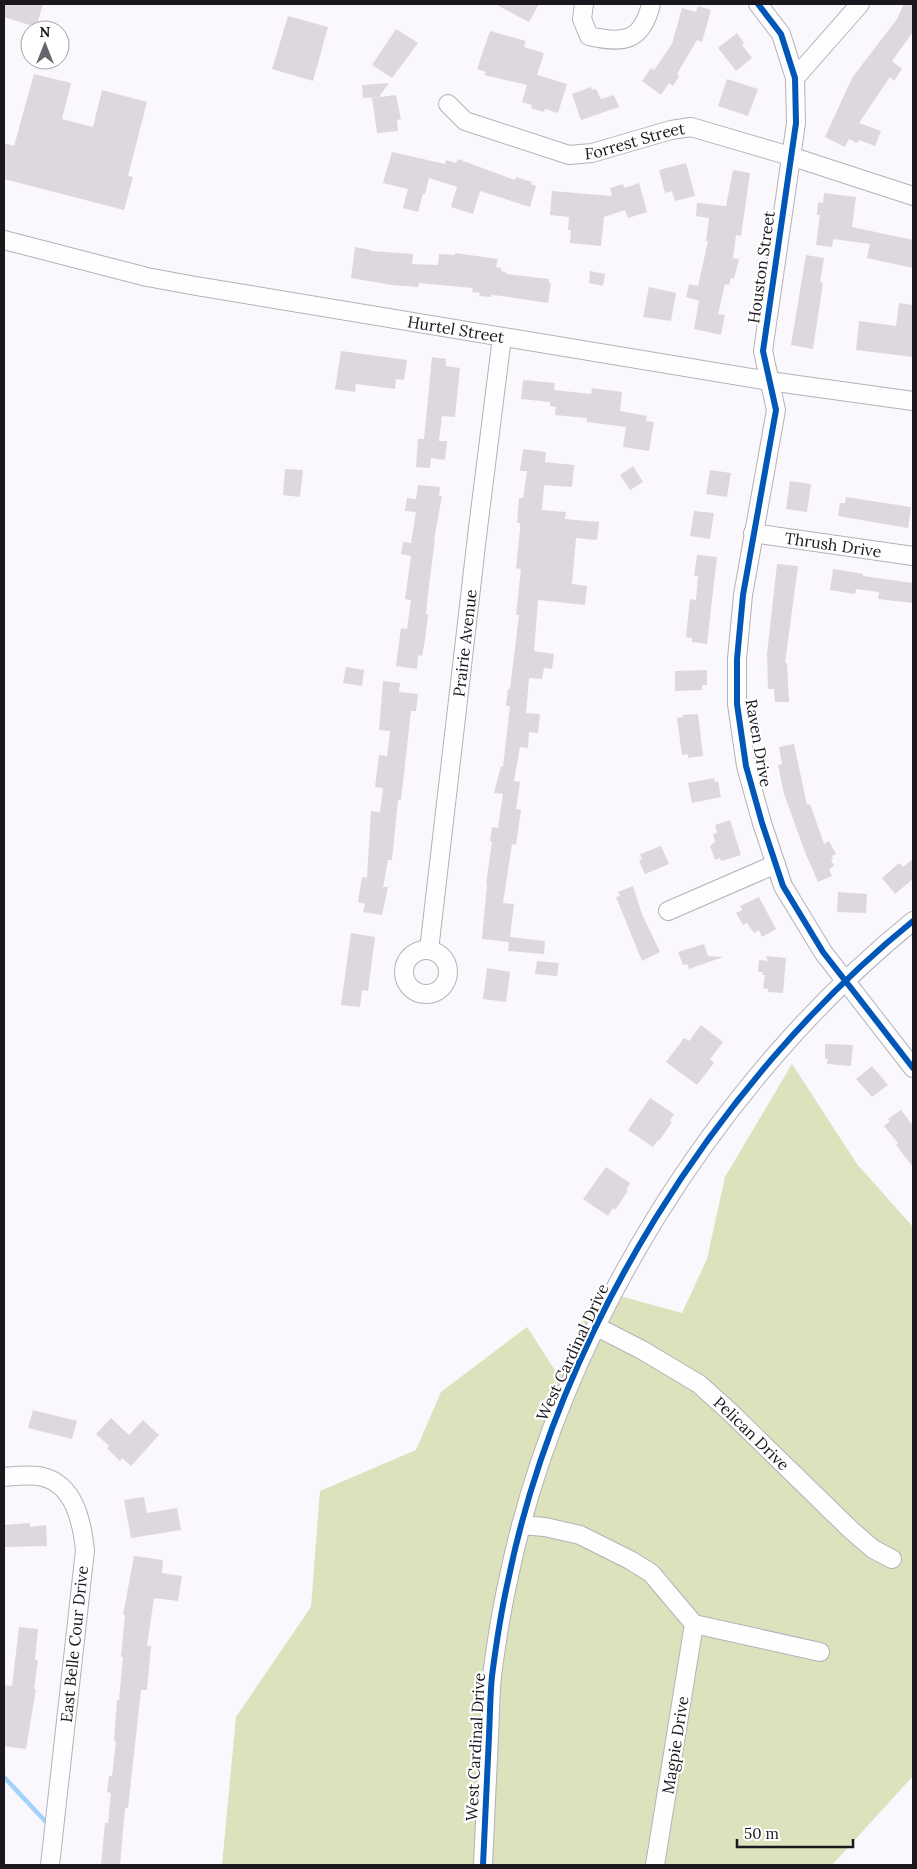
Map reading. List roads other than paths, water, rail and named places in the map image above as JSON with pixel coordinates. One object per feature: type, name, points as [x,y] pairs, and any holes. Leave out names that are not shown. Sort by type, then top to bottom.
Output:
[{"type":"street","points":[[584,4],[582,20],[589,36],[604,40],[622,41],[635,34],[647,20],[651,4]]},
{"type":"street","points":[[758,4],[781,34],[795,78]]},
{"type":"street","points":[[795,78],[860,4]]},
{"type":"street","name":"Houston Street","points":[[769,381],[763,351],[796,122],[795,78]]},
{"type":"street","name":"Forrest Street","points":[[448,104],[465,121],[569,155],[592,153],[671,130],[691,127],[790,156],[913,196]]},
{"type":"street","name":"Hurtel Street","points":[[4,240],[147,277],[769,381],[913,401]]},
{"type":"street","name":"Prairie Avenue","points":[[429,950],[502,337]]},
{"type":"street","name":"Raven Drive","points":[[769,381],[776,410],[743,595],[737,659],[737,704],[746,766],[762,823],[783,886],[823,952],[913,1068]]},
{"type":"street","name":"Thrush Drive","points":[[753,532],[913,556]]},
{"type":"street","points":[[668,911],[776,864]]},
{"type":"street","name":"West Cardinal Drive","points":[[483,1865],[492,1678],[508,1581],[540,1459],[566,1394],[616,1288],[660,1210],[722,1121],[812,1013],[913,921]]},
{"type":"street","name":"Pelican Drive","points":[[597,1327],[642,1350],[699,1384],[851,1530],[873,1549],[892,1559]]},
{"type":"street","name":"East Belle Cour Drive","points":[[4,1477],[43,1477],[58,1485],[70,1496],[83,1531],[85,1550],[50,1865]]},
{"type":"street","points":[[521,1526],[545,1527],[580,1535],[630,1560],[651,1573],[694,1624],[820,1652]]},
{"type":"street","name":"Magpie Drive","points":[[655,1865],[694,1624]]},
{"type":"waterway","points":[[4,1777],[45,1821]]}]
